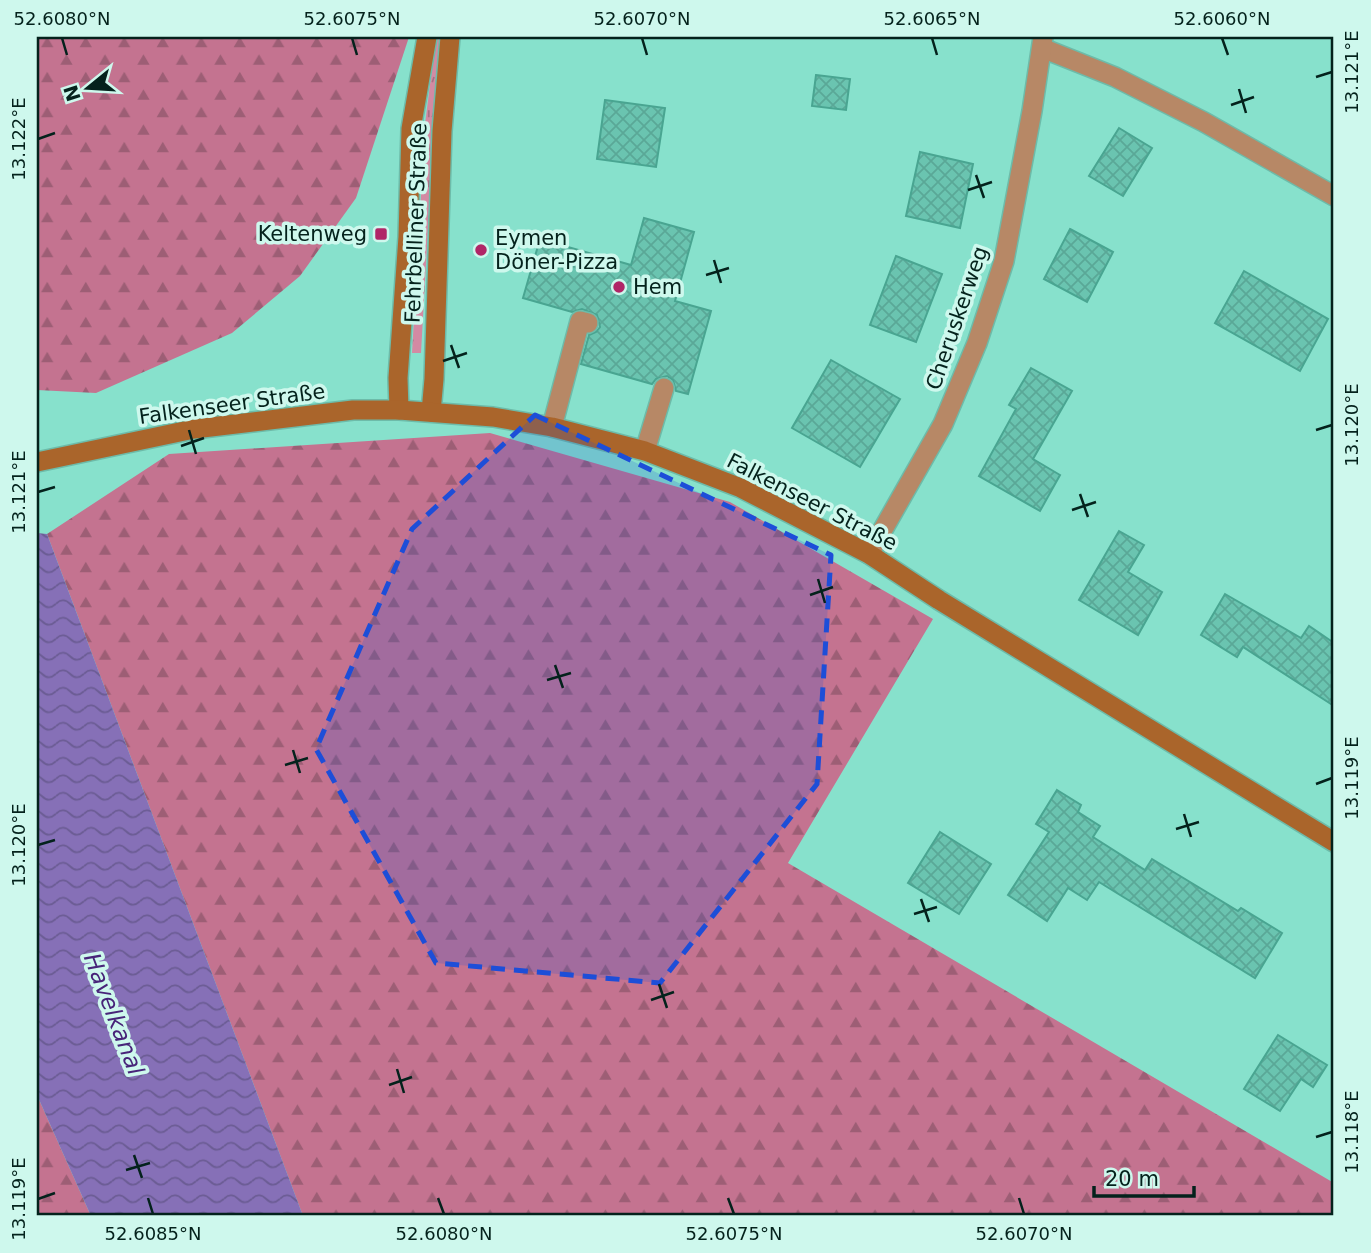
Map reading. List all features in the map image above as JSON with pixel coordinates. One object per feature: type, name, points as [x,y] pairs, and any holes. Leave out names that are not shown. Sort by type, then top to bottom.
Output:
[{"type":"main road","name":"Fehrbelliner Straße","points":[[399,410],[398,378],[408,237],[411,129],[427,37]]},
{"type":"main road","name":"Fehrbelliner Straße","points":[[431,412],[442,131],[450,37]]},
{"type":"main road","name":"Falkenseer Straße","points":[[37,462],[194,429],[353,410],[399,410],[493,417],[552,427],[645,451],[741,488],[869,554],[974,622],[1334,842]]},
{"type":"street","points":[[1043,42],[1204,122],[1334,196]]},
{"type":"street","name":"Cheruskerweg","points":[[869,554],[943,424],[981,331],[1004,261],[1043,42]]},
{"type":"street","points":[[552,427],[580,321],[588,323]]},
{"type":"street","points":[[645,451],[664,388]]},
{"type":"highlighted area","points":[[535,415],[831,555],[817,784],[660,983],[436,963],[316,749],[412,529]]},
{"type":"green space","points":[[37,37],[409,37],[356,198],[300,276],[232,333],[96,393],[37,390]]},
{"type":"green space","points":[[436,37],[442,37],[434,122],[421,353],[412,353],[425,124]]},
{"type":"green space","points":[[490,433],[730,502],[933,619],[788,863],[1334,1183],[1334,1216],[303,1216],[47,534],[169,454]]},
{"type":"green space","points":[[37,1095],[91,1216],[37,1216]]},
{"type":"water","name":"Havelkanal","points":[[37,533],[47,534],[303,1216],[91,1216],[37,1095]]},
{"type":"building","points":[[816,75],[850,79],[846,110],[812,106]]},
{"type":"building","points":[[605,100],[665,108],[656,167],[597,159]]},
{"type":"building","points":[[1119,128],[1152,148],[1123,196],[1089,176]]},
{"type":"building","points":[[920,152],[973,164],[960,228],[906,216]]},
{"type":"building","points":[[644,218],[694,232],[675,301],[711,311],[688,394],[676,391],[673,380],[667,376],[656,379],[652,384],[581,364],[589,335],[600,327],[597,315],[582,309],[572,312],[523,298],[540,239],[631,265]]},
{"type":"building","points":[[1070,229],[1113,252],[1087,302],[1044,279]]},
{"type":"building","points":[[896,256],[942,274],[916,342],[870,325]]},
{"type":"building","points":[[1244,271],[1328,319],[1300,371],[1215,323]]},
{"type":"building","points":[[831,360],[900,399],[860,467],[792,428]]},
{"type":"building","points":[[1031,368],[1072,391],[1033,459],[1060,475],[1040,511],[979,476],[1016,409],[1009,405]]},
{"type":"building","points":[[1119,531],[1144,545],[1128,572],[1162,592],[1138,635],[1079,600]]},
{"type":"building","points":[[1225,594],[1301,638],[1309,626],[1334,643],[1334,706],[1243,647],[1237,657],[1201,635]]},
{"type":"building","points":[[1057,790],[1081,805],[1078,812],[1100,826],[1093,837],[1145,870],[1152,859],[1238,911],[1241,908],[1282,933],[1255,978],[1099,882],[1087,900],[1068,888],[1047,921],[1008,895],[1049,832],[1036,824]]},
{"type":"building","points":[[940,832],[991,864],[959,914],[908,883]]},
{"type":"building","points":[[1278,1035],[1327,1065],[1313,1087],[1301,1079],[1280,1111],[1244,1089]]},
{"type":"place","name":"Keltenweg","points":[[381,234]]},
{"type":"place","name":"Eymen Döner-Pizza","points":[[481,250]]},
{"type":"place","name":"Hem","points":[[619,287]]}]
